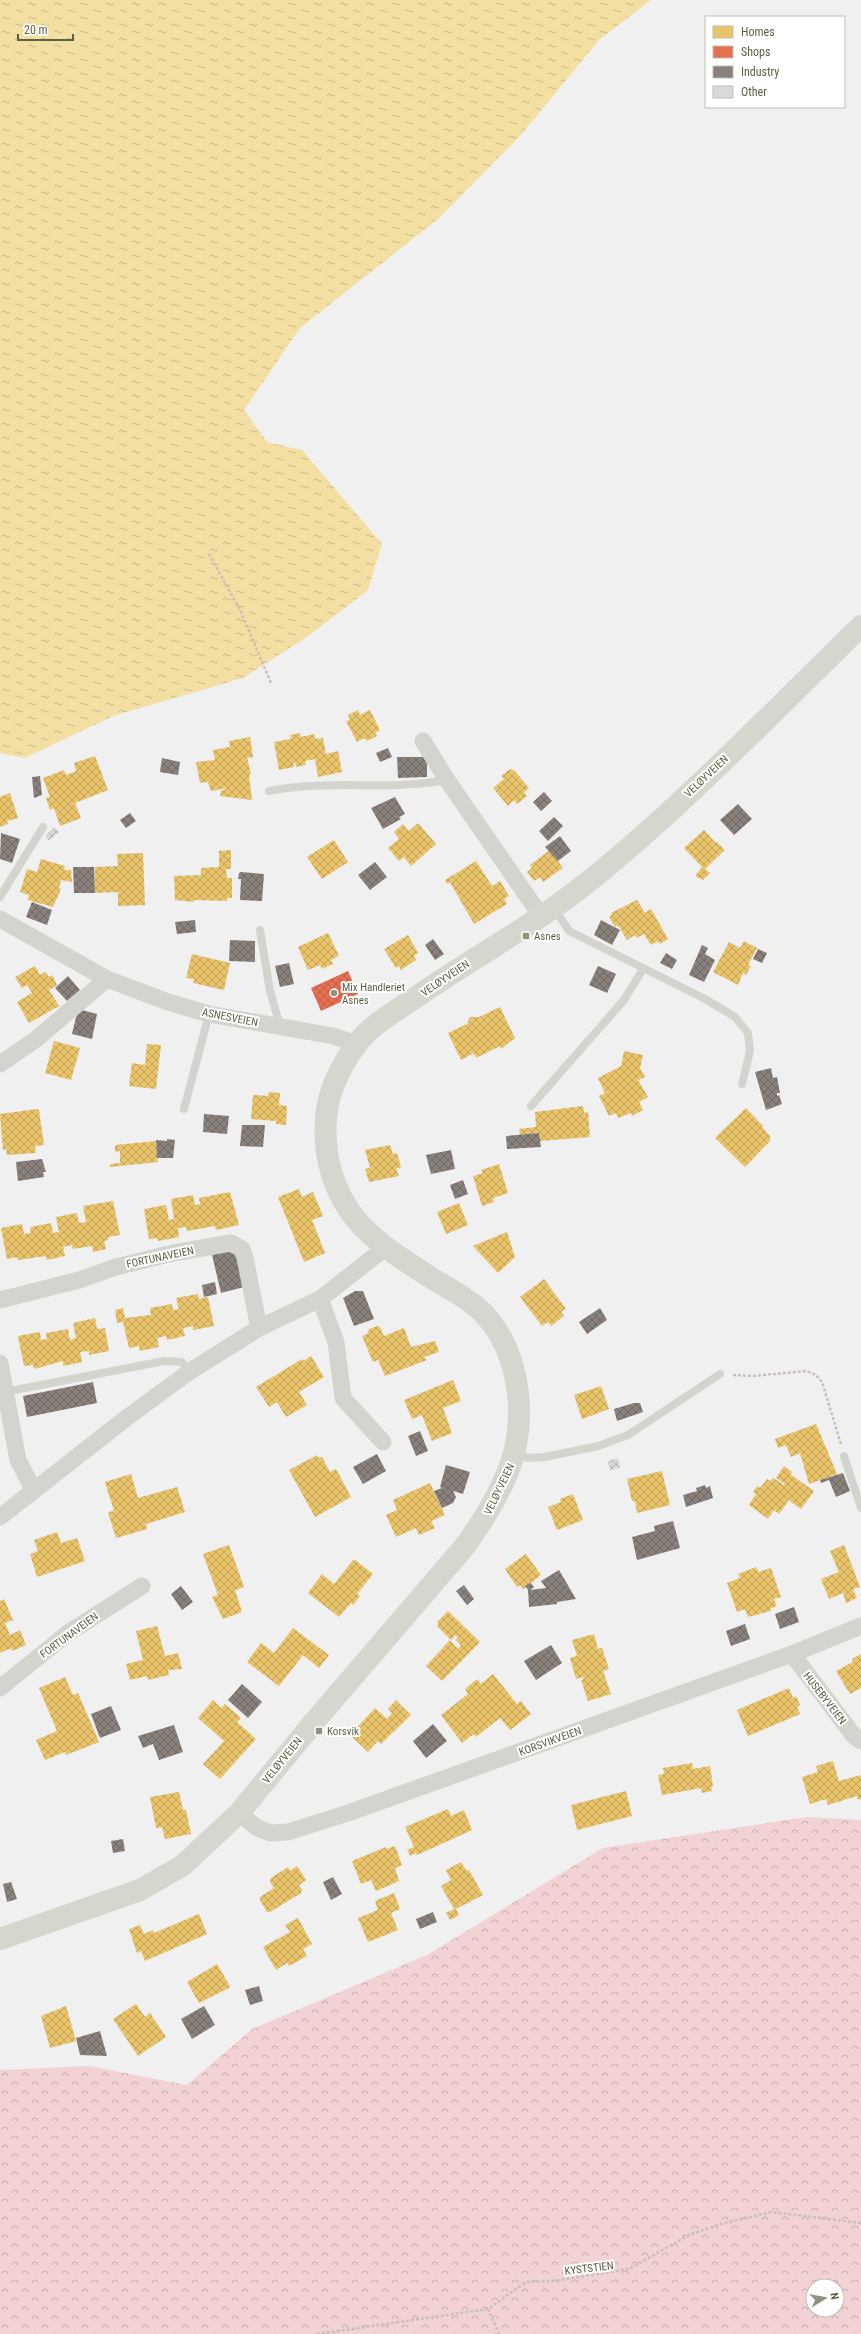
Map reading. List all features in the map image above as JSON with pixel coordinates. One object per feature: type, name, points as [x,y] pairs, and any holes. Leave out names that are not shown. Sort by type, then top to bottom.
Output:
[{"type":"main road","name":"VELØYVEIEN","points":[[0,1939],[140,1890],[164,1878],[182,1866],[240,1812],[314,1722],[466,1546],[487,1516],[508,1474],[515,1455],[520,1426],[520,1401],[508,1352],[497,1330],[474,1306],[385,1248],[361,1226],[343,1202],[331,1176],[326,1141],[326,1115],[332,1088],[344,1063],[357,1044],[372,1028],[407,1003],[547,912],[627,849],[713,770],[861,626]]},
{"type":"street","points":[[422,741],[447,780],[547,912]]},
{"type":"street","name":"ASNESVEIEN","points":[[0,919],[107,979],[168,1002],[210,1014],[333,1036],[357,1044]]},
{"type":"street","points":[[0,1064],[35,1040],[107,979]]},
{"type":"street","name":"FORTUNAVEIEN","points":[[0,1300],[79,1280],[116,1267],[173,1253],[231,1243],[242,1249],[245,1258],[259,1328]]},
{"type":"street","points":[[0,1516],[33,1489],[189,1372],[259,1328],[320,1299],[385,1248]]},
{"type":"street","points":[[320,1299],[336,1342],[343,1398],[383,1442]]},
{"type":"street","points":[[0,1363],[18,1460],[33,1489]]},
{"type":"street","name":"FORTUNAVEIEN","points":[[0,1688],[68,1633],[142,1586]]},
{"type":"street","name":"KORSVIKVEIEN","points":[[240,1812],[256,1827],[270,1833],[288,1832],[348,1813],[792,1654],[861,1626]]},
{"type":"street","name":"HUSEBYVEIEN","points":[[792,1654],[854,1736],[861,1740]]},
{"type":"lane","points":[[269,791],[337,786],[421,785],[447,780]]},
{"type":"lane","points":[[0,897],[43,827]]},
{"type":"lane","points":[[547,912],[568,931],[705,999],[735,1017],[748,1033],[750,1051],[742,1084]]},
{"type":"lane","points":[[260,930],[270,991],[280,1026]]},
{"type":"lane","points":[[531,1106],[624,1000],[643,969]]},
{"type":"lane","points":[[184,1109],[210,1014]]},
{"type":"lane","points":[[5,1392],[164,1361],[182,1362],[189,1372]]},
{"type":"lane","points":[[515,1455],[529,1458],[545,1457],[598,1446],[628,1435],[720,1374]]},
{"type":"lane","points":[[844,1456],[861,1508]]},
{"type":"path","points":[[209,554],[240,610],[271,682]]},
{"type":"path","points":[[720,1374],[753,1376],[806,1371],[816,1375],[822,1382],[844,1456]]},
{"type":"path","name":"KYSTSTIEN","points":[[317,2334],[488,2309],[526,2282],[554,2281],[629,2269],[677,2240],[724,2223],[772,2212],[861,2223]]},
{"type":"path","points":[[488,2309],[499,2334]]},
{"type":"green space","points":[[807,1817],[861,1820],[861,2334],[0,2334],[0,2070],[88,2066],[187,2085],[252,2029],[427,1955],[603,1848]]},
{"type":"water","points":[[0,0],[651,0],[599,40],[520,136],[438,219],[300,328],[244,410],[267,442],[302,450],[382,544],[368,590],[308,636],[243,678],[113,716],[25,758],[0,753]]},
{"type":"building: Homes","points":[[358,710],[360,715],[370,710],[380,730],[375,733],[377,736],[367,741],[365,738],[357,742],[346,721],[350,720],[348,715]]},
{"type":"building: Homes","points":[[300,733],[301,737],[314,734],[315,739],[323,738],[326,754],[338,751],[342,772],[318,777],[315,759],[305,761],[306,765],[296,767],[295,762],[293,763],[294,767],[279,770],[274,742],[291,739],[290,735]]},
{"type":"building: Homes","points":[[250,737],[253,757],[247,758],[251,774],[249,775],[252,800],[220,796],[221,791],[227,788],[211,791],[208,782],[200,783],[196,762],[215,760],[213,750],[230,747],[229,741]]},
{"type":"building: Homes","points":[[95,756],[108,790],[75,803],[81,818],[60,826],[54,808],[50,810],[46,798],[50,797],[43,778],[64,770],[66,775],[76,771],[74,763]]},
{"type":"building: Homes","points":[[510,769],[514,770],[529,788],[524,792],[527,796],[517,804],[514,800],[508,806],[493,788],[504,779],[501,776]]},
{"type":"building: Homes","points":[[10,793],[18,818],[7,821],[8,824],[0,827],[0,797]]},
{"type":"building: Homes","points":[[418,823],[436,844],[411,866],[404,857],[399,861],[388,848],[399,839],[394,832],[403,824],[409,831]]},
{"type":"building: Homes","points":[[704,830],[725,850],[705,869],[710,873],[703,880],[695,876],[702,867],[684,848]]},
{"type":"building: Homes","points":[[334,840],[348,862],[322,879],[307,857]]},
{"type":"building: Homes","points":[[231,850],[231,869],[226,869],[227,878],[232,878],[232,898],[227,898],[227,901],[194,900],[194,902],[175,900],[174,876],[201,875],[201,868],[219,867],[219,851]]},
{"type":"building: Homes","points":[[550,850],[563,868],[543,882],[540,877],[534,881],[527,872],[532,868],[530,865]]},
{"type":"building: Homes","points":[[143,853],[145,905],[118,906],[118,892],[95,893],[95,867],[118,866],[117,854]]},
{"type":"building: Homes","points":[[41,859],[65,866],[64,870],[71,870],[72,882],[61,880],[59,888],[61,889],[53,907],[28,900],[29,895],[20,892],[27,869],[37,872]]},
{"type":"building: Homes","points":[[476,861],[492,886],[500,881],[509,896],[504,899],[507,904],[474,924],[450,882],[447,884],[445,880]]},
{"type":"building: Homes","points":[[637,900],[645,913],[651,909],[668,939],[660,944],[658,941],[651,945],[644,934],[637,938],[635,935],[627,940],[618,925],[615,927],[609,917],[612,915],[611,913]]},
{"type":"building: Homes","points":[[328,933],[339,956],[331,960],[333,964],[322,969],[320,965],[308,970],[298,947]]},
{"type":"building: Homes","points":[[408,935],[418,953],[414,956],[416,960],[401,970],[399,966],[396,968],[384,949]]},
{"type":"building: Homes","points":[[744,941],[757,948],[748,965],[751,966],[746,975],[743,973],[738,985],[713,972],[729,942],[740,948]]},
{"type":"building: Homes","points":[[192,954],[230,963],[224,990],[193,983],[194,979],[186,978]]},
{"type":"building: Homes","points":[[35,966],[40,975],[45,972],[49,977],[52,975],[57,985],[49,990],[59,1006],[29,1023],[17,1002],[32,993],[27,985],[22,988],[15,977]]},
{"type":"building: Homes","points":[[500,1007],[515,1038],[501,1049],[500,1046],[476,1058],[474,1053],[461,1060],[448,1033],[467,1024],[470,1017],[479,1017]]},
{"type":"building: Homes","points":[[54,1041],[80,1048],[71,1080],[45,1073]]},
{"type":"building: Homes","points":[[147,1044],[161,1045],[156,1089],[129,1086],[132,1063],[145,1065]]},
{"type":"building: Homes","points":[[624,1051],[643,1055],[640,1068],[645,1077],[638,1080],[648,1097],[639,1102],[643,1110],[632,1116],[631,1113],[618,1118],[616,1113],[609,1116],[599,1096],[605,1093],[598,1078],[621,1066]]},
{"type":"building: Homes","points":[[269,1092],[280,1093],[279,1105],[287,1106],[286,1125],[276,1124],[276,1121],[251,1119],[253,1095],[268,1096]]},
{"type":"building: Homes","points":[[583,1106],[584,1113],[588,1112],[590,1137],[540,1141],[539,1133],[520,1135],[519,1129],[536,1127],[535,1112]]},
{"type":"building: Homes","points":[[746,1108],[763,1126],[762,1127],[770,1136],[770,1141],[745,1167],[715,1138]]},
{"type":"building: Homes","points":[[39,1110],[44,1145],[35,1146],[36,1153],[7,1155],[6,1149],[3,1150],[0,1114]]},
{"type":"building: Homes","points":[[156,1141],[158,1162],[110,1167],[110,1164],[120,1163],[120,1151],[115,1152],[115,1145]]},
{"type":"building: Homes","points":[[390,1145],[393,1154],[397,1153],[401,1167],[396,1169],[399,1176],[369,1182],[365,1169],[370,1168],[365,1150]]},
{"type":"building: Homes","points":[[499,1164],[508,1193],[493,1198],[494,1202],[482,1206],[473,1176],[483,1173],[481,1170]]},
{"type":"building: Homes","points":[[299,1189],[302,1197],[313,1192],[323,1216],[312,1220],[325,1253],[304,1262],[278,1197]]},
{"type":"building: Homes","points":[[230,1192],[239,1225],[216,1230],[215,1226],[187,1231],[186,1227],[178,1228],[179,1237],[158,1241],[157,1238],[149,1239],[144,1209],[166,1205],[169,1220],[174,1219],[171,1199],[193,1195],[195,1205],[200,1204],[199,1198]]},
{"type":"building: Homes","points":[[113,1201],[120,1235],[108,1237],[108,1240],[104,1241],[106,1249],[93,1252],[92,1246],[73,1249],[72,1245],[63,1247],[65,1256],[47,1260],[46,1256],[18,1260],[17,1257],[7,1259],[1,1228],[22,1224],[24,1234],[31,1233],[30,1227],[51,1223],[53,1233],[59,1232],[56,1217],[77,1213],[79,1223],[86,1222],[83,1206]]},
{"type":"building: Homes","points":[[459,1203],[468,1225],[446,1234],[437,1212]]},
{"type":"building: Homes","points":[[507,1232],[515,1257],[498,1273],[473,1246]]},
{"type":"building: Homes","points":[[544,1279],[566,1309],[561,1312],[564,1316],[551,1326],[548,1322],[542,1326],[520,1297]]},
{"type":"building: Homes","points":[[198,1294],[199,1299],[208,1297],[214,1326],[193,1330],[193,1326],[183,1328],[185,1336],[167,1340],[166,1336],[157,1338],[159,1347],[140,1351],[139,1346],[129,1348],[123,1322],[117,1323],[115,1310],[123,1308],[125,1318],[151,1315],[150,1308],[172,1304],[173,1310],[179,1309],[176,1298]]},
{"type":"building: Homes","points":[[95,1318],[97,1329],[105,1328],[109,1351],[89,1355],[89,1351],[80,1352],[82,1362],[63,1366],[63,1361],[34,1369],[33,1365],[24,1366],[18,1336],[40,1332],[41,1340],[47,1339],[46,1333],[68,1329],[70,1340],[76,1338],[73,1323]]},
{"type":"building: Homes","points":[[377,1326],[380,1327],[384,1336],[404,1328],[411,1347],[435,1341],[439,1352],[424,1357],[427,1360],[385,1376],[378,1360],[373,1362],[362,1336],[367,1334],[369,1329]]},
{"type":"building: Homes","points":[[311,1356],[324,1377],[299,1392],[307,1405],[286,1417],[277,1402],[269,1407],[256,1387],[302,1359],[304,1361]]},
{"type":"building: Homes","points":[[453,1380],[461,1401],[443,1408],[452,1433],[432,1441],[422,1415],[412,1419],[404,1400]]},
{"type":"building: Homes","points":[[601,1386],[609,1409],[582,1419],[574,1395]]},
{"type":"building: Homes","points":[[816,1424],[837,1474],[809,1484],[800,1453],[791,1457],[786,1445],[778,1448],[775,1439]]},
{"type":"building: Homes","points":[[317,1455],[319,1458],[322,1457],[330,1472],[336,1469],[351,1497],[315,1517],[289,1470]]},
{"type":"building: Homes","points":[[784,1466],[792,1472],[790,1474],[814,1491],[801,1509],[784,1497],[788,1500],[779,1514],[774,1510],[768,1519],[749,1505],[756,1494],[753,1492],[757,1486],[760,1488],[767,1479],[770,1481],[773,1478],[784,1485],[785,1484],[776,1478]]},
{"type":"building: Homes","points":[[662,1471],[670,1505],[637,1513],[635,1501],[632,1501],[627,1479]]},
{"type":"building: Homes","points":[[131,1474],[138,1498],[177,1487],[185,1512],[146,1524],[147,1529],[116,1538],[108,1512],[114,1511],[105,1482]]},
{"type":"building: Homes","points":[[430,1483],[445,1515],[431,1521],[435,1528],[419,1535],[416,1528],[396,1537],[386,1515],[397,1510],[393,1500]]},
{"type":"building: Homes","points":[[573,1494],[583,1520],[557,1530],[548,1507],[561,1502],[560,1499]]},
{"type":"building: Homes","points":[[57,1532],[61,1543],[77,1538],[85,1561],[37,1577],[30,1554],[38,1551],[34,1540]]},
{"type":"building: Homes","points":[[229,1545],[244,1587],[235,1590],[242,1612],[223,1619],[212,1597],[218,1595],[203,1554]]},
{"type":"building: Homes","points":[[844,1545],[860,1587],[853,1589],[857,1598],[846,1603],[843,1593],[829,1599],[821,1579],[839,1572],[830,1551]]},
{"type":"building: Homes","points":[[526,1554],[541,1575],[523,1589],[520,1585],[517,1587],[505,1569]]},
{"type":"building: Homes","points":[[354,1559],[373,1574],[357,1594],[360,1596],[353,1605],[351,1603],[339,1617],[308,1593],[322,1574],[334,1584]]},
{"type":"building: Homes","points":[[756,1567],[758,1572],[771,1568],[781,1597],[774,1599],[777,1606],[770,1609],[771,1611],[748,1617],[745,1609],[737,1612],[727,1583],[740,1578],[738,1574]]},
{"type":"building: Homes","points":[[4,1599],[13,1620],[5,1623],[10,1635],[20,1630],[26,1645],[12,1651],[11,1648],[0,1653],[0,1601]]},
{"type":"building: Homes","points":[[448,1611],[480,1642],[442,1681],[426,1666],[450,1640],[458,1649],[461,1645],[456,1640],[458,1638],[455,1635],[451,1640],[437,1626],[439,1624],[437,1622]]},
{"type":"building: Homes","points":[[157,1626],[165,1656],[178,1653],[182,1669],[168,1670],[169,1675],[148,1680],[147,1676],[130,1680],[126,1664],[143,1660],[136,1631]]},
{"type":"building: Homes","points":[[293,1628],[329,1655],[319,1668],[303,1655],[279,1686],[247,1662],[261,1643],[274,1653]]},
{"type":"building: Homes","points":[[594,1634],[598,1649],[602,1648],[609,1669],[603,1671],[611,1694],[588,1701],[581,1680],[583,1680],[583,1677],[576,1679],[570,1658],[577,1656],[572,1640]]},
{"type":"building: Homes","points":[[861,1654],[861,1688],[850,1694],[836,1671],[853,1662],[852,1659]]},
{"type":"building: Homes","points":[[493,1674],[517,1704],[521,1701],[531,1714],[510,1730],[500,1718],[476,1737],[474,1734],[462,1743],[441,1715],[468,1694],[465,1689],[477,1679],[481,1684]]},
{"type":"building: Homes","points":[[65,1677],[73,1695],[78,1693],[99,1742],[66,1755],[65,1752],[45,1760],[36,1740],[57,1731],[39,1688]]},
{"type":"building: Homes","points":[[789,1688],[793,1698],[796,1696],[800,1705],[797,1707],[800,1714],[748,1736],[737,1710]]},
{"type":"building: Homes","points":[[213,1700],[221,1708],[225,1704],[241,1718],[237,1722],[256,1739],[220,1779],[203,1764],[224,1741],[198,1718]]},
{"type":"building: Homes","points":[[396,1700],[411,1715],[381,1744],[378,1741],[368,1752],[350,1735],[375,1708],[387,1719],[392,1713],[388,1709]]},
{"type":"building: Homes","points":[[833,1761],[839,1781],[861,1775],[861,1799],[858,1800],[857,1796],[828,1805],[826,1799],[810,1804],[802,1777],[818,1772],[816,1766]]},
{"type":"building: Homes","points":[[692,1763],[693,1769],[710,1766],[713,1786],[711,1787],[712,1791],[702,1793],[701,1788],[662,1795],[658,1775],[664,1774],[663,1768]]},
{"type":"building: Homes","points":[[626,1791],[632,1816],[577,1830],[571,1805]]},
{"type":"building: Homes","points":[[179,1792],[183,1810],[186,1810],[191,1834],[165,1839],[162,1827],[156,1828],[150,1797]]},
{"type":"building: Homes","points":[[448,1809],[451,1816],[464,1810],[472,1830],[417,1855],[416,1853],[410,1856],[407,1850],[414,1847],[405,1827]]},
{"type":"building: Homes","points":[[395,1846],[402,1865],[395,1868],[399,1881],[376,1891],[371,1880],[361,1884],[352,1861],[386,1847],[387,1849]]},
{"type":"building: Homes","points":[[461,1862],[467,1871],[469,1870],[483,1895],[456,1909],[459,1915],[450,1920],[446,1913],[454,1909],[441,1886],[451,1880],[446,1870]]},
{"type":"building: Homes","points":[[297,1866],[306,1880],[299,1885],[302,1889],[301,1893],[270,1912],[267,1912],[260,1900],[260,1897],[274,1888],[270,1882],[271,1878],[288,1867],[290,1871]]},
{"type":"building: Homes","points":[[394,1893],[400,1909],[391,1913],[398,1930],[368,1942],[358,1918],[378,1910],[375,1901]]},
{"type":"building: Homes","points":[[199,1914],[207,1934],[145,1961],[141,1951],[137,1953],[129,1929],[140,1925],[144,1934],[153,1930],[154,1933]]},
{"type":"building: Homes","points":[[298,1918],[312,1944],[303,1949],[307,1956],[289,1966],[287,1963],[276,1970],[263,1947],[290,1932],[285,1925]]},
{"type":"building: Homes","points":[[217,1964],[230,1986],[229,1988],[199,2003],[187,1982]]},
{"type":"building: Homes","points":[[136,2004],[145,2017],[150,2013],[166,2037],[138,2056],[113,2019]]},
{"type":"building: Homes","points":[[66,2006],[76,2041],[50,2048],[41,2016]]},
{"type":"building: Shops","points":[[348,971],[358,994],[321,1011],[311,988]]},
{"type":"building: Industry","points":[[388,748],[392,757],[380,762],[376,753]]},
{"type":"building: Industry","points":[[397,757],[427,757],[427,777],[398,778]]},
{"type":"building: Industry","points":[[162,758],[180,762],[178,775],[160,772]]},
{"type":"building: Industry","points":[[40,776],[42,795],[34,798],[32,777]]},
{"type":"building: Industry","points":[[544,792],[552,801],[541,811],[533,802]]},
{"type":"building: Industry","points":[[395,797],[405,814],[399,817],[401,819],[383,829],[371,808]]},
{"type":"building: Industry","points":[[738,804],[752,819],[734,835],[720,820]]},
{"type":"building: Industry","points":[[130,813],[136,821],[126,828],[120,820]]},
{"type":"building: Industry","points":[[554,817],[563,826],[548,841],[539,831]]},
{"type":"building: Industry","points":[[1,833],[20,839],[12,863],[0,859]]},
{"type":"building: Industry","points":[[560,836],[571,851],[558,861],[545,847]]},
{"type":"building: Industry","points":[[375,862],[387,877],[370,890],[358,875]]},
{"type":"building: Industry","points":[[73,867],[94,867],[95,893],[74,893]]},
{"type":"building: Industry","points":[[239,873],[264,874],[262,901],[240,900],[241,879],[238,879]]},
{"type":"building: Industry","points":[[32,902],[52,910],[47,925],[26,917]]},
{"type":"building: Industry","points":[[195,920],[196,932],[177,934],[175,922]]},
{"type":"building: Industry","points":[[601,920],[620,930],[612,945],[594,935]]},
{"type":"building: Industry","points":[[433,939],[444,954],[435,960],[425,945]]},
{"type":"building: Industry","points":[[230,940],[255,941],[255,962],[229,961]]},
{"type":"building: Industry","points":[[702,945],[708,948],[705,954],[715,960],[704,982],[689,975]]},
{"type":"building: Industry","points":[[758,949],[767,953],[762,963],[753,959]]},
{"type":"building: Industry","points":[[666,953],[677,960],[672,969],[660,963]]},
{"type":"building: Industry","points":[[289,963],[294,984],[280,987],[275,966]]},
{"type":"building: Industry","points":[[598,966],[616,974],[607,993],[589,985]]},
{"type":"building: Industry","points":[[68,976],[80,990],[67,1001],[55,988]]},
{"type":"building: Industry","points":[[78,1009],[97,1014],[92,1039],[72,1034]]},
{"type":"building: Industry","points":[[771,1068],[773,1078],[777,1077],[780,1093],[777,1093],[777,1096],[779,1095],[782,1104],[766,1110],[755,1072]]},
{"type":"building: Industry","points":[[204,1114],[229,1116],[227,1134],[203,1132]]},
{"type":"building: Industry","points":[[242,1125],[265,1125],[263,1147],[240,1146]]},
{"type":"building: Industry","points":[[539,1133],[541,1147],[507,1149],[506,1136]]},
{"type":"building: Industry","points":[[167,1139],[175,1140],[173,1158],[157,1158],[156,1140],[167,1141]]},
{"type":"building: Industry","points":[[451,1150],[455,1169],[431,1174],[426,1155]]},
{"type":"building: Industry","points":[[42,1159],[46,1172],[43,1172],[44,1177],[18,1181],[16,1162]]},
{"type":"building: Industry","points":[[463,1180],[468,1194],[455,1199],[450,1185]]},
{"type":"building: Industry","points":[[234,1249],[244,1287],[221,1293],[212,1255]]},
{"type":"building: Industry","points":[[215,1282],[217,1294],[204,1297],[202,1285]]},
{"type":"building: Industry","points":[[355,1291],[363,1291],[374,1319],[354,1326],[343,1298]]},
{"type":"building: Industry","points":[[600,1308],[607,1320],[587,1334],[579,1322]]},
{"type":"building: Industry","points":[[93,1382],[97,1403],[27,1417],[23,1396]]},
{"type":"building: Industry","points":[[634,1403],[640,1403],[643,1412],[617,1421],[614,1409]]},
{"type":"building: Industry","points":[[420,1431],[428,1451],[416,1456],[408,1436]]},
{"type":"building: Industry","points":[[377,1454],[386,1471],[363,1484],[353,1467]]},
{"type":"building: Industry","points":[[446,1465],[470,1472],[463,1494],[453,1491],[456,1497],[453,1503],[442,1508],[434,1491],[442,1488],[440,1487]]},
{"type":"building: Industry","points":[[843,1473],[850,1491],[836,1497],[829,1480],[821,1483],[820,1480]]},
{"type":"building: Industry","points":[[705,1485],[706,1488],[710,1486],[713,1498],[686,1507],[683,1495],[697,1491],[696,1488]]},
{"type":"building: Industry","points":[[673,1521],[680,1548],[637,1560],[632,1537],[655,1531],[654,1526]]},
{"type":"building: Industry","points":[[559,1570],[576,1599],[557,1602],[557,1604],[529,1607],[528,1590],[525,1586],[531,1583],[534,1587],[530,1590],[546,1588],[541,1581]]},
{"type":"building: Industry","points":[[464,1585],[474,1599],[467,1605],[456,1591]]},
{"type":"building: Industry","points":[[181,1586],[193,1602],[182,1610],[171,1594]]},
{"type":"building: Industry","points":[[794,1607],[799,1622],[780,1629],[775,1614]]},
{"type":"building: Industry","points":[[745,1624],[750,1639],[731,1646],[726,1631]]},
{"type":"building: Industry","points":[[551,1645],[562,1663],[536,1680],[524,1661]]},
{"type":"building: Industry","points":[[242,1684],[262,1702],[248,1718],[228,1700]]},
{"type":"building: Industry","points":[[111,1706],[121,1730],[100,1738],[91,1714]]},
{"type":"building: Industry","points":[[433,1724],[447,1741],[426,1758],[413,1741]]},
{"type":"building: Industry","points":[[174,1725],[183,1752],[159,1760],[153,1744],[143,1748],[138,1736]]},
{"type":"building: Industry","points":[[123,1839],[125,1851],[113,1853],[111,1841]]},
{"type":"building: Industry","points":[[333,1877],[342,1894],[331,1900],[323,1882]]},
{"type":"building: Industry","points":[[11,1882],[17,1899],[7,1902],[3,1884]]},
{"type":"building: Industry","points":[[433,1912],[437,1922],[420,1929],[416,1919]]},
{"type":"building: Industry","points":[[259,1986],[263,2001],[250,2005],[245,1990]]},
{"type":"building: Industry","points":[[204,2006],[215,2025],[192,2039],[181,2019]]},
{"type":"building: Industry","points":[[100,2031],[107,2056],[80,2055],[76,2038]]},
{"type":"building: Other","points":[[54,827],[59,832],[49,841],[45,836]]},
{"type":"building: Other","points":[[618,1458],[620,1468],[610,1470],[608,1461]]},
{"type":"place","name":"Asnes","points":[[526,936]]},
{"type":"place","name":"Mix Handleriet Asnes","points":[[334,993]]},
{"type":"place","name":"Korsvik","points":[[319,1731]]}]
